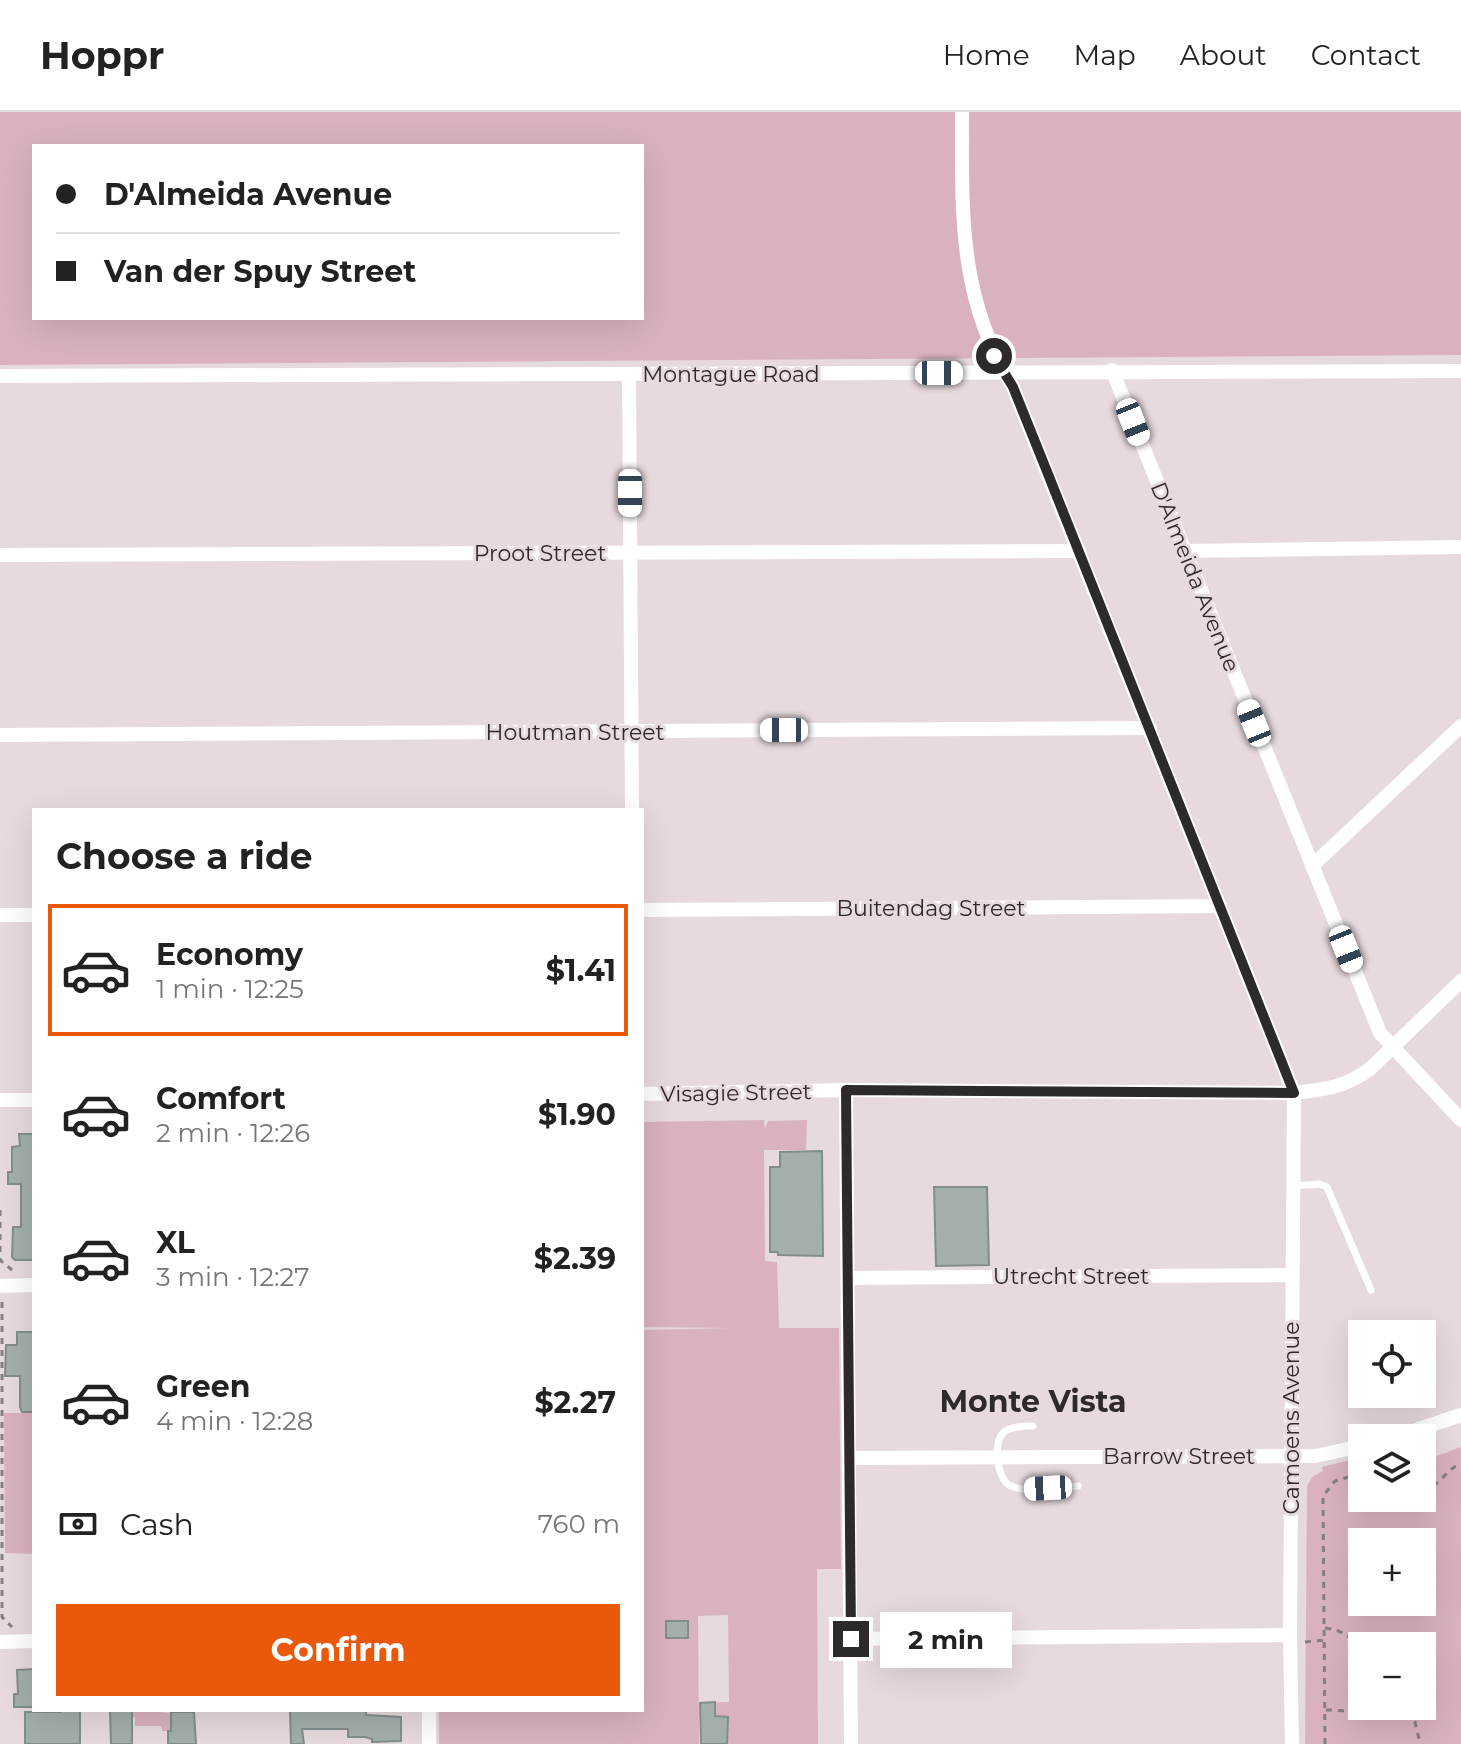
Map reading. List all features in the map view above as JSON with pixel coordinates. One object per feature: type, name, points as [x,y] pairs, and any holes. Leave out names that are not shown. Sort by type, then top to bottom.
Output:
[{"type":"street","points":[[962,112],[962,213],[970,282],[981,324],[1013,387],[1294,1093]]},
{"type":"street","name":"D'Almeida Avenue","points":[[1112,370],[1380,1033],[1461,1120]]},
{"type":"street","name":"Montague Road","points":[[0,376],[1461,371]]},
{"type":"street","points":[[629,375],[632,808]]},
{"type":"street","points":[[1185,551],[1461,547]]},
{"type":"street","name":"Proot Street","points":[[0,555],[1079,551]]},
{"type":"street","points":[[1312,866],[1461,726]]},
{"type":"street","name":"Houtman Street","points":[[0,735],[1150,728]]},
{"type":"street","name":"Buitendag Street","points":[[644,910],[1220,906]]},
{"type":"street","points":[[0,915],[32,915]]},
{"type":"street","name":"Visagie Street","points":[[644,1094],[846,1090],[1294,1093],[1329,1090],[1371,1068],[1461,981]]},
{"type":"street","points":[[846,1090],[850,1278],[851,1744]]},
{"type":"street","name":"Camoens Avenue","points":[[1292,1744],[1294,1093]]},
{"type":"street","points":[[0,1100],[32,1100]]},
{"type":"street","name":"Utrecht Street","points":[[850,1278],[1292,1275]]},
{"type":"street","points":[[0,1286],[32,1285]]},
{"type":"street","points":[[1434,1424],[1461,1415]]},
{"type":"street","name":"Barrow Street","points":[[851,1458],[1315,1456],[1348,1449]]},
{"type":"street","points":[[851,1639],[1290,1635]]},
{"type":"street","points":[[0,1642],[32,1641]]},
{"type":"street","points":[[429,1712],[429,1744]]},
{"type":"lane","points":[[1292,1186],[1320,1184],[1327,1187],[1371,1290]]},
{"type":"lane","points":[[1033,1426],[1011,1428],[1003,1432],[999,1439],[998,1457],[1004,1482],[1019,1489],[1078,1486]]},
{"type":"path","points":[[0,1210],[0,1260]]},
{"type":"path","points":[[2,1302],[2,1617],[15,1630]]},
{"type":"path","points":[[1436,1484],[1448,1470],[1461,1463]]},
{"type":"path","points":[[1325,1744],[1323,1496],[1335,1481],[1348,1477]]},
{"type":"path","points":[[1325,1628],[1338,1629],[1348,1635]]},
{"type":"path","points":[[1304,1654],[1304,1642],[1325,1640]]},
{"type":"path","points":[[1325,1710],[1348,1710]]},
{"type":"path","points":[[1413,1720],[1419,1739],[1416,1744]]},
{"type":"shaded area","points":[[0,112],[1461,112],[1461,355],[0,365]]},
{"type":"shaded area","points":[[764,1120],[765,1129],[768,1121],[807,1120],[806,1150],[764,1150],[765,1261],[777,1262],[779,1328],[839,1328],[841,1569],[817,1569],[818,1744],[701,1744],[700,1703],[729,1702],[728,1615],[698,1616],[699,1744],[439,1744],[439,1712],[644,1712],[644,1330],[729,1328],[644,1327],[644,1122]]},
{"type":"shaded area","points":[[4,1413],[32,1413],[32,1554],[5,1553]]},
{"type":"shaded area","points":[[1461,1447],[1461,1744],[1305,1744],[1307,1486],[1312,1477],[1323,1471],[1322,1467],[1348,1460],[1348,1512],[1436,1512],[1436,1456]]},
{"type":"shaded area","points":[[132,1712],[171,1713],[171,1731],[162,1731],[161,1726],[135,1726],[135,1717],[131,1717]]},
{"type":"building","points":[[19,1134],[32,1134],[32,1260],[15,1260],[12,1257],[13,1227],[21,1227],[21,1184],[8,1184],[8,1172],[12,1172],[12,1147],[20,1146]]},
{"type":"building","points":[[822,1151],[823,1256],[770,1252],[770,1167],[780,1167],[780,1152]]},
{"type":"building","points":[[934,1187],[987,1187],[989,1265],[936,1266]]},
{"type":"building","points":[[17,1332],[32,1332],[32,1412],[22,1412],[20,1407],[20,1376],[5,1376],[6,1345],[17,1345]]},
{"type":"building","points":[[666,1621],[688,1621],[688,1638],[666,1638]]},
{"type":"building","points":[[32,1669],[32,1707],[14,1707],[14,1694],[18,1694],[17,1670]]},
{"type":"building","points":[[715,1702],[715,1716],[728,1717],[727,1744],[701,1744],[700,1703]]},
{"type":"building","points":[[25,1712],[80,1712],[80,1744],[25,1744]]},
{"type":"building","points":[[110,1712],[132,1712],[132,1744],[111,1744]]},
{"type":"building","points":[[171,1712],[194,1712],[196,1744],[168,1744]]},
{"type":"building","points":[[290,1712],[366,1712],[366,1715],[401,1717],[401,1741],[372,1742],[372,1739],[365,1737],[348,1737],[348,1729],[302,1729],[304,1744],[291,1744]]},
{"type":"district","name":"Monte Vista","points":[[1033,1401]]},
{"type":"route","points":[[851,1639],[846,1090],[1294,1093],[1013,387],[994,356]]}]
